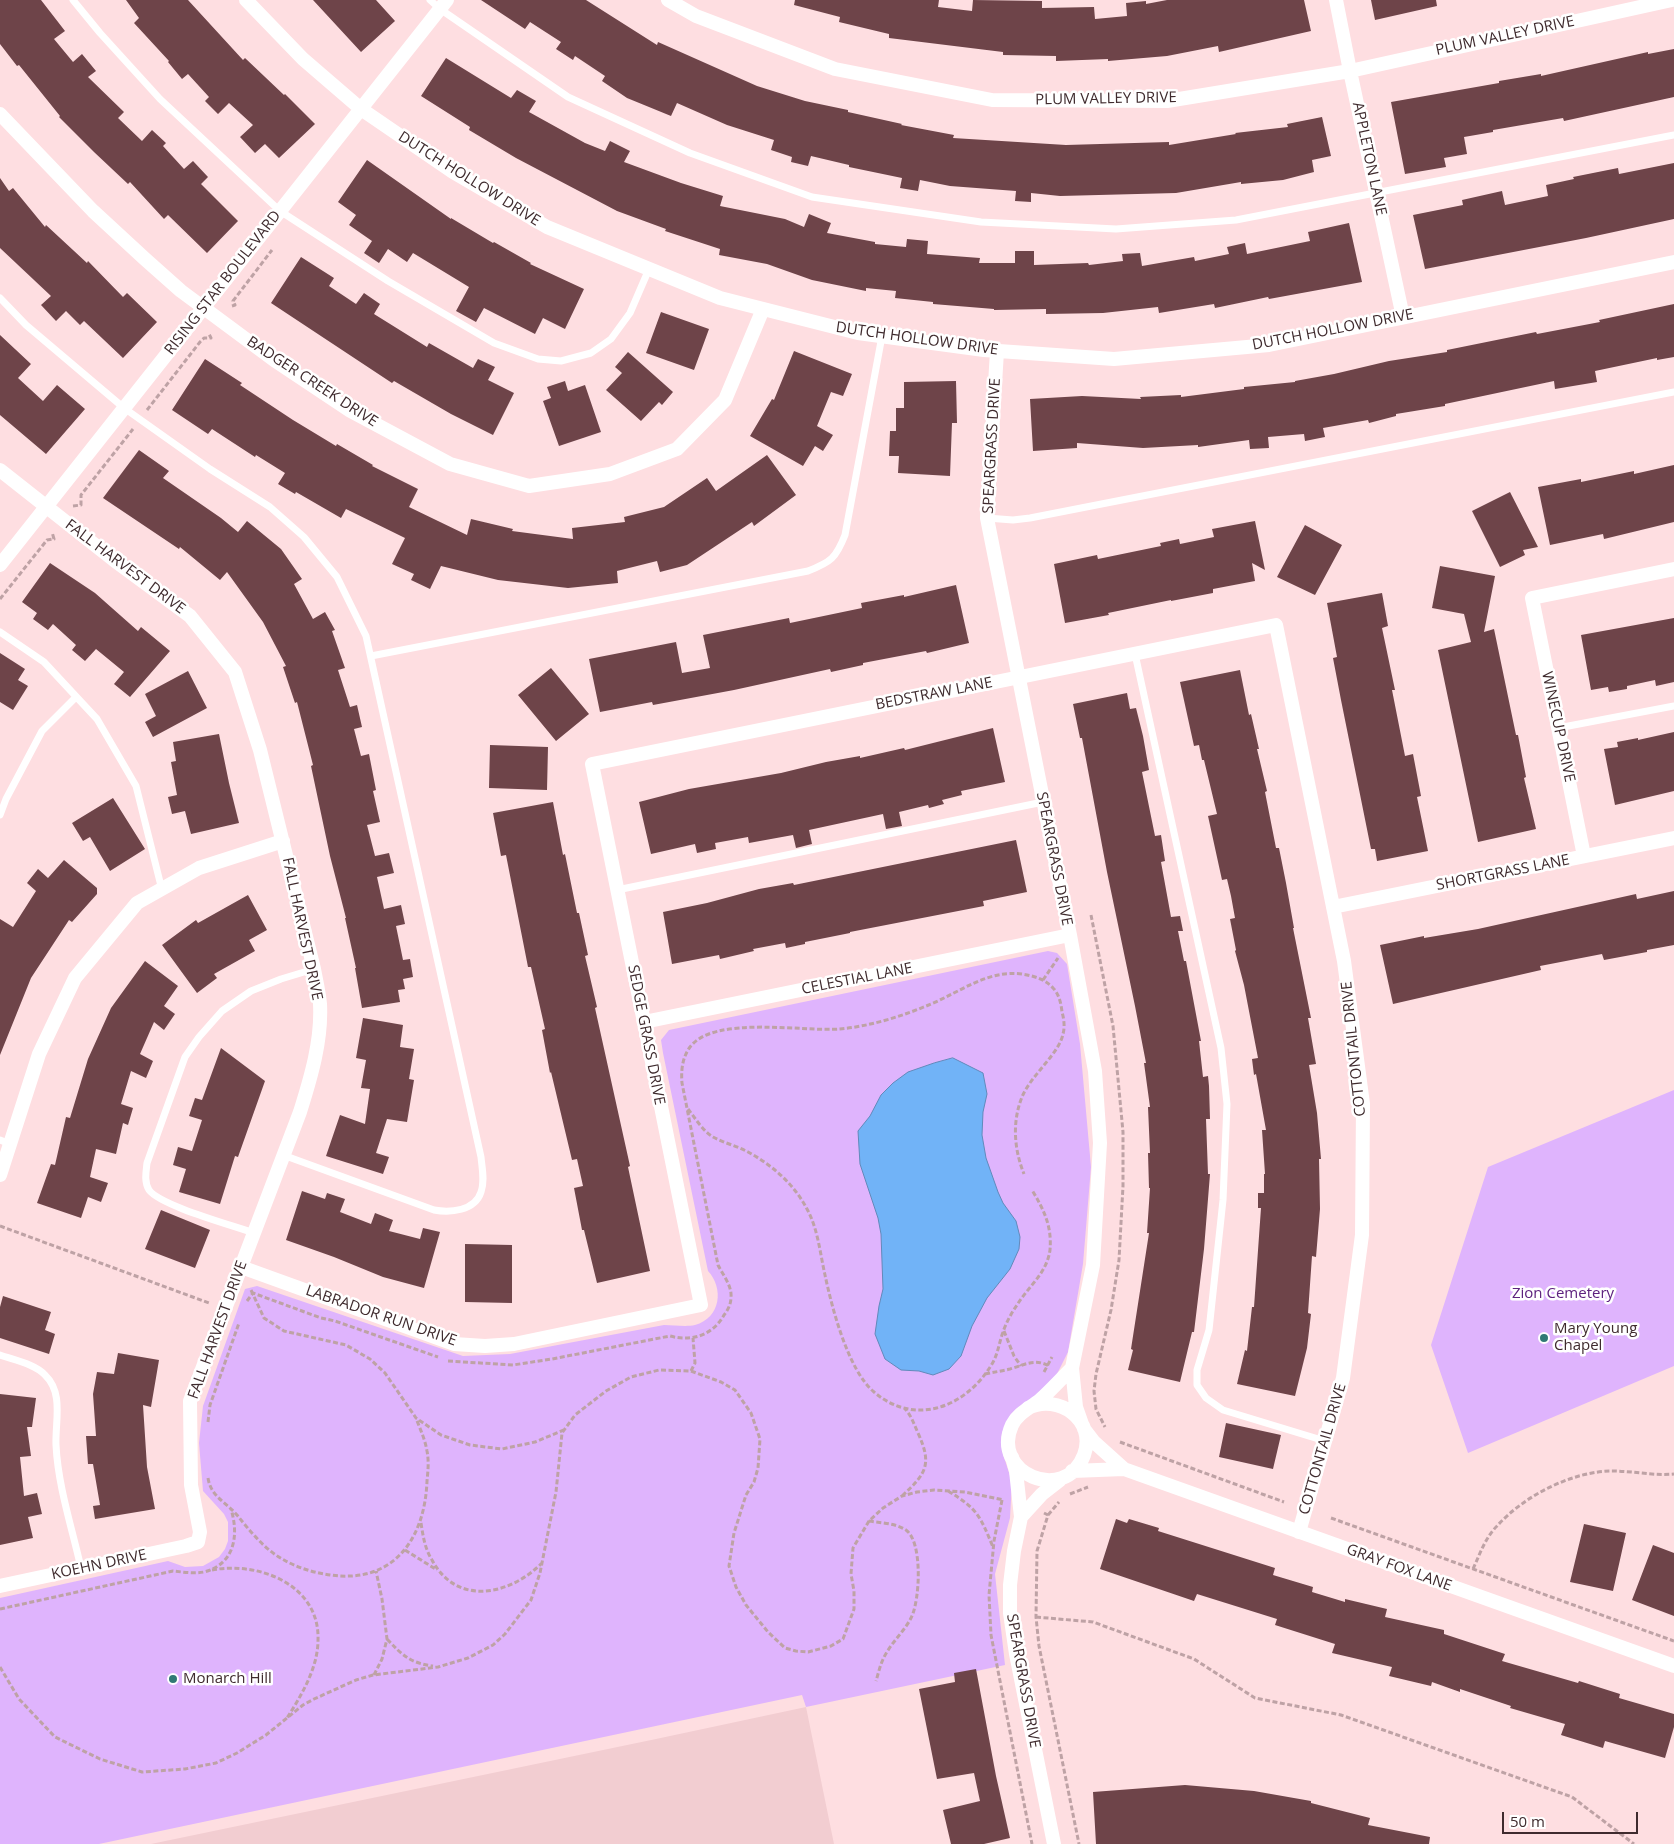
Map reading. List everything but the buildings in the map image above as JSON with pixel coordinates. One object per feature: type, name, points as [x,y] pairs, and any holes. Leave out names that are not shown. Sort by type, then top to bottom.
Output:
[{"type":"street","name":"DUTCH HOLLOW DRIVE","points":[[246,0],[303,59],[361,109],[453,172],[547,227],[720,298],[858,333],[997,351],[1114,359],[1269,345],[1674,262]]},
{"type":"street","name":"PLUM VALLEY DRIVE","points":[[668,0],[696,16],[835,69],[992,100],[1167,101],[1350,71],[1672,0]]},
{"type":"street","name":"APPLETON LANE","points":[[1336,0],[1403,318]]},
{"type":"street","name":"RISING STAR BOULEVARD","points":[[0,565],[361,109],[439,3]]},
{"type":"street","name":"BADGER CREEK DRIVE","points":[[0,114],[93,210],[174,285],[274,360],[349,410],[450,464],[529,486],[610,474],[677,449],[725,400],[763,309]]},
{"type":"street","name":"SPEARGRASS DRIVE","points":[[997,351],[987,518],[1095,1070],[1100,1143],[1093,1265],[1072,1368],[1076,1407],[1083,1427]]},
{"type":"street","name":"FALL HARVEST DRIVE","points":[[0,470],[114,560],[190,616],[235,672],[260,750],[314,969],[320,1004],[318,1038],[311,1077],[190,1401],[191,1485],[200,1532],[198,1542]]},
{"type":"street","name":"WINECUP DRIVE","points":[[1584,856],[1532,598],[1674,569]]},
{"type":"street","name":"BEDSTRAW LANE","points":[[592,764],[1276,625]]},
{"type":"street","name":"COTTONTAIL DRIVE","points":[[1276,625],[1344,962],[1363,1104],[1362,1235],[1343,1378],[1299,1532]]},
{"type":"street","name":"SEDGE GRASS DRIVE","points":[[592,764],[702,1305]]},
{"type":"street","name":"SHORTGRASS LANE","points":[[1333,907],[1674,838]]},
{"type":"street","points":[[0,1175],[5,1142],[39,1054],[76,978],[137,903],[199,868],[283,841]]},
{"type":"street","name":"CELESTIAL LANE","points":[[644,1022],[1070,935]]},
{"type":"street","name":"LABRADOR RUN DRIVE","points":[[241,1267],[454,1344],[485,1346],[514,1344],[702,1305]]},
{"type":"street","points":[[1068,1474],[1048,1481],[1035,1479],[1019,1468],[1012,1457],[1008,1444],[1010,1432],[1016,1420],[1028,1408],[1039,1401],[1072,1368]]},
{"type":"street","points":[[1021,1517],[1050,1486],[1068,1474],[1084,1456],[1086,1443],[1083,1427],[1074,1413],[1056,1404],[1043,1403],[1028,1408]]},
{"type":"street","name":"GRAY FOX LANE","points":[[1083,1427],[1094,1442],[1124,1469],[1674,1666]]},
{"type":"street","name":"SPEARGRASS DRIVE","points":[[1012,1457],[1016,1471],[1021,1517],[1010,1585],[1010,1613],[1016,1654],[1054,1844]]},
{"type":"street","name":"GRAY FOX LANE","points":[[1068,1474],[1124,1469]]},
{"type":"street","name":"KOEHN DRIVE","points":[[0,1586],[198,1542]]},
{"type":"lane","points":[[73,0],[100,33],[160,99],[280,212],[388,281],[494,343],[538,359],[561,360],[592,353],[611,339],[630,313],[649,269]]},
{"type":"lane","points":[[439,3],[568,97],[690,153],[812,196],[981,222],[1116,229],[1236,220],[1674,135]]},
{"type":"lane","points":[[0,298],[26,325],[124,408],[210,469],[270,507],[304,537],[337,577],[366,636],[481,1157],[483,1180],[481,1192],[476,1200],[469,1205],[446,1213],[283,1155]]},
{"type":"lane","points":[[371,656],[808,571],[829,562],[838,552],[844,535],[882,336]]},
{"type":"lane","points":[[987,518],[1013,520],[1030,518],[1674,392]]},
{"type":"lane","points":[[0,632],[44,662],[97,719],[136,786],[162,890]]},
{"type":"lane","points":[[1134,654],[1221,1048],[1228,1104],[1223,1200],[1209,1330],[1197,1370],[1197,1385],[1206,1398],[1223,1410],[1325,1441]]},
{"type":"lane","points":[[0,815],[6,799],[42,731],[76,697]]},
{"type":"lane","points":[[1558,728],[1674,706]]},
{"type":"lane","points":[[617,890],[1043,802]]},
{"type":"lane","points":[[254,1233],[165,1202],[150,1190],[146,1180],[147,1163],[185,1057],[199,1037],[222,1011],[251,991],[314,969]]},
{"type":"lane","points":[[0,1355],[35,1368],[45,1375],[55,1390],[57,1402],[56,1444],[58,1468],[81,1568]]},
{"type":"path","points":[[0,599],[47,540],[54,539],[52,532]]},
{"type":"path","points":[[1091,916],[1113,1026],[1123,1132],[1123,1186],[1119,1260],[1111,1310],[1096,1374],[1094,1391],[1096,1409],[1110,1434]]},
{"type":"path","points":[[1043,980],[1058,958]]},
{"type":"path","points":[[252,1291],[321,1318],[335,1321],[453,1362],[513,1365],[670,1336],[693,1338],[706,1334],[715,1328],[728,1310],[732,1295],[718,1265],[682,1083],[681,1067],[690,1047],[700,1039],[712,1034],[743,1027],[810,1030],[841,1029],[888,1020],[922,1008],[990,976],[1008,973],[1029,975],[1043,980],[1052,987],[1058,994],[1064,1028],[1058,1047],[1028,1084],[1018,1108],[1015,1134],[1016,1148],[1024,1174]]},
{"type":"path","points":[[687,1109],[712,1136],[748,1152],[774,1168],[791,1185],[811,1218],[825,1276],[845,1344],[860,1376],[875,1393],[886,1401],[902,1407],[926,1410],[952,1403],[974,1388],[997,1354],[1003,1330],[1017,1305],[1029,1292],[1044,1267],[1050,1250],[1048,1223],[1044,1210],[1032,1190]]},
{"type":"path","points":[[0,1226],[209,1303],[212,1295]]},
{"type":"path","points":[[246,1301],[252,1291]]},
{"type":"path","points":[[208,1476],[212,1493],[231,1508],[249,1530],[266,1546],[283,1560],[317,1573],[341,1576],[376,1571],[405,1550],[416,1535],[421,1523],[427,1495],[428,1463],[424,1440],[416,1418],[385,1373],[370,1359],[346,1345],[284,1331],[264,1318],[252,1291]]},
{"type":"path","points":[[207,1426],[210,1405],[240,1320]]},
{"type":"path","points":[[1003,1330],[1014,1356],[1021,1366]]},
{"type":"path","points":[[691,1371],[695,1363],[693,1338]]},
{"type":"path","points":[[985,1374],[1021,1366],[1030,1362],[1038,1362],[1054,1368]]},
{"type":"path","points":[[0,1667],[19,1699],[55,1737],[100,1759],[142,1772],[184,1769],[216,1763],[237,1753],[284,1722],[303,1705],[356,1680],[373,1675],[438,1667],[468,1658],[492,1645],[505,1634],[531,1600],[542,1562],[556,1492],[562,1433],[575,1415],[606,1391],[631,1377],[659,1370],[691,1371],[721,1382],[734,1390],[744,1401],[757,1426],[760,1446],[758,1468],[754,1482],[746,1495],[734,1533],[729,1566],[736,1587],[746,1605],[768,1632],[785,1648],[808,1652],[831,1646],[843,1639],[854,1609],[854,1591],[851,1574],[853,1548],[876,1512],[902,1496],[921,1477],[927,1462],[926,1452],[917,1431],[906,1410],[902,1407]]},
{"type":"path","points":[[416,1418],[441,1435],[470,1446],[485,1448],[502,1448],[535,1442],[565,1429]]},
{"type":"path","points":[[1116,1438],[1129,1446],[1284,1502]]},
{"type":"path","points":[[1474,1570],[1484,1544],[1497,1526],[1517,1508],[1548,1488],[1575,1477],[1612,1471],[1674,1474]]},
{"type":"path","points":[[1067,1496],[1076,1491],[1095,1486]]},
{"type":"path","points":[[902,1496],[917,1492],[947,1491],[1009,1502]]},
{"type":"path","points":[[947,1491],[966,1502],[976,1512],[994,1547]]},
{"type":"path","points":[[1060,1502],[1048,1515],[1037,1551],[1036,1617],[1039,1646],[1079,1844]]},
{"type":"path","points":[[204,1572],[222,1562],[234,1545],[236,1524],[231,1508]]},
{"type":"path","points":[[1040,1512],[1048,1515]]},
{"type":"path","points":[[1331,1518],[1674,1640]]},
{"type":"path","points":[[869,1522],[891,1524],[908,1531],[913,1539],[919,1573],[912,1616],[887,1652],[876,1681]]},
{"type":"path","points":[[421,1523],[427,1550],[432,1561],[449,1580],[460,1586],[485,1591],[510,1586],[532,1574],[542,1562]]},
{"type":"path","points":[[405,1550],[440,1571]]},
{"type":"path","points":[[0,1609],[173,1571],[194,1573],[227,1567],[248,1568],[281,1578],[296,1589],[315,1616],[318,1640],[316,1656],[309,1677],[284,1722]]},
{"type":"path","points":[[373,1675],[382,1658],[387,1639],[376,1571]]},
{"type":"path","points":[[1036,1617],[1093,1622],[1194,1659],[1255,1698],[1341,1715],[1572,1797],[1634,1844]]},
{"type":"path","points":[[387,1639],[402,1656],[420,1665],[438,1667]]},
{"type":"shaded area","points":[[806,1707],[834,1844],[151,1844],[656,1739]]},
{"type":"green space","points":[[1048,951],[1057,953],[1067,964],[1080,1044],[1091,1167],[1083,1264],[1068,1352],[1054,1380],[1011,1414],[1002,1433],[1003,1454],[1012,1482],[1010,1518],[995,1574],[1005,1665],[806,1707],[802,1695],[99,1844],[0,1844],[0,1598],[168,1561],[185,1567],[203,1566],[219,1557],[228,1541],[228,1522],[224,1514],[203,1491],[199,1443],[203,1406],[245,1289],[257,1286],[463,1356],[510,1354],[664,1325],[695,1325],[710,1316],[715,1309],[718,1294],[713,1278],[708,1271],[663,1053],[661,1040],[669,1030]]},
{"type":"green space","name":"Zion Cemetery","points":[[1674,1090],[1674,1366],[1468,1453],[1431,1345],[1488,1167]]},
{"type":"water","points":[[953,1058],[983,1073],[987,1094],[983,1112],[982,1135],[986,1158],[1003,1203],[1016,1221],[1020,1237],[1019,1249],[1010,1269],[987,1298],[972,1326],[961,1356],[949,1369],[933,1375],[919,1371],[901,1370],[885,1359],[875,1334],[883,1289],[881,1234],[878,1218],[860,1164],[858,1131],[870,1116],[881,1095],[893,1083],[908,1072]]},
{"type":"place","name":"Mary Young Chapel","points":[[1544,1338]]},
{"type":"place","name":"Monarch Hill","points":[[173,1679]]}]
